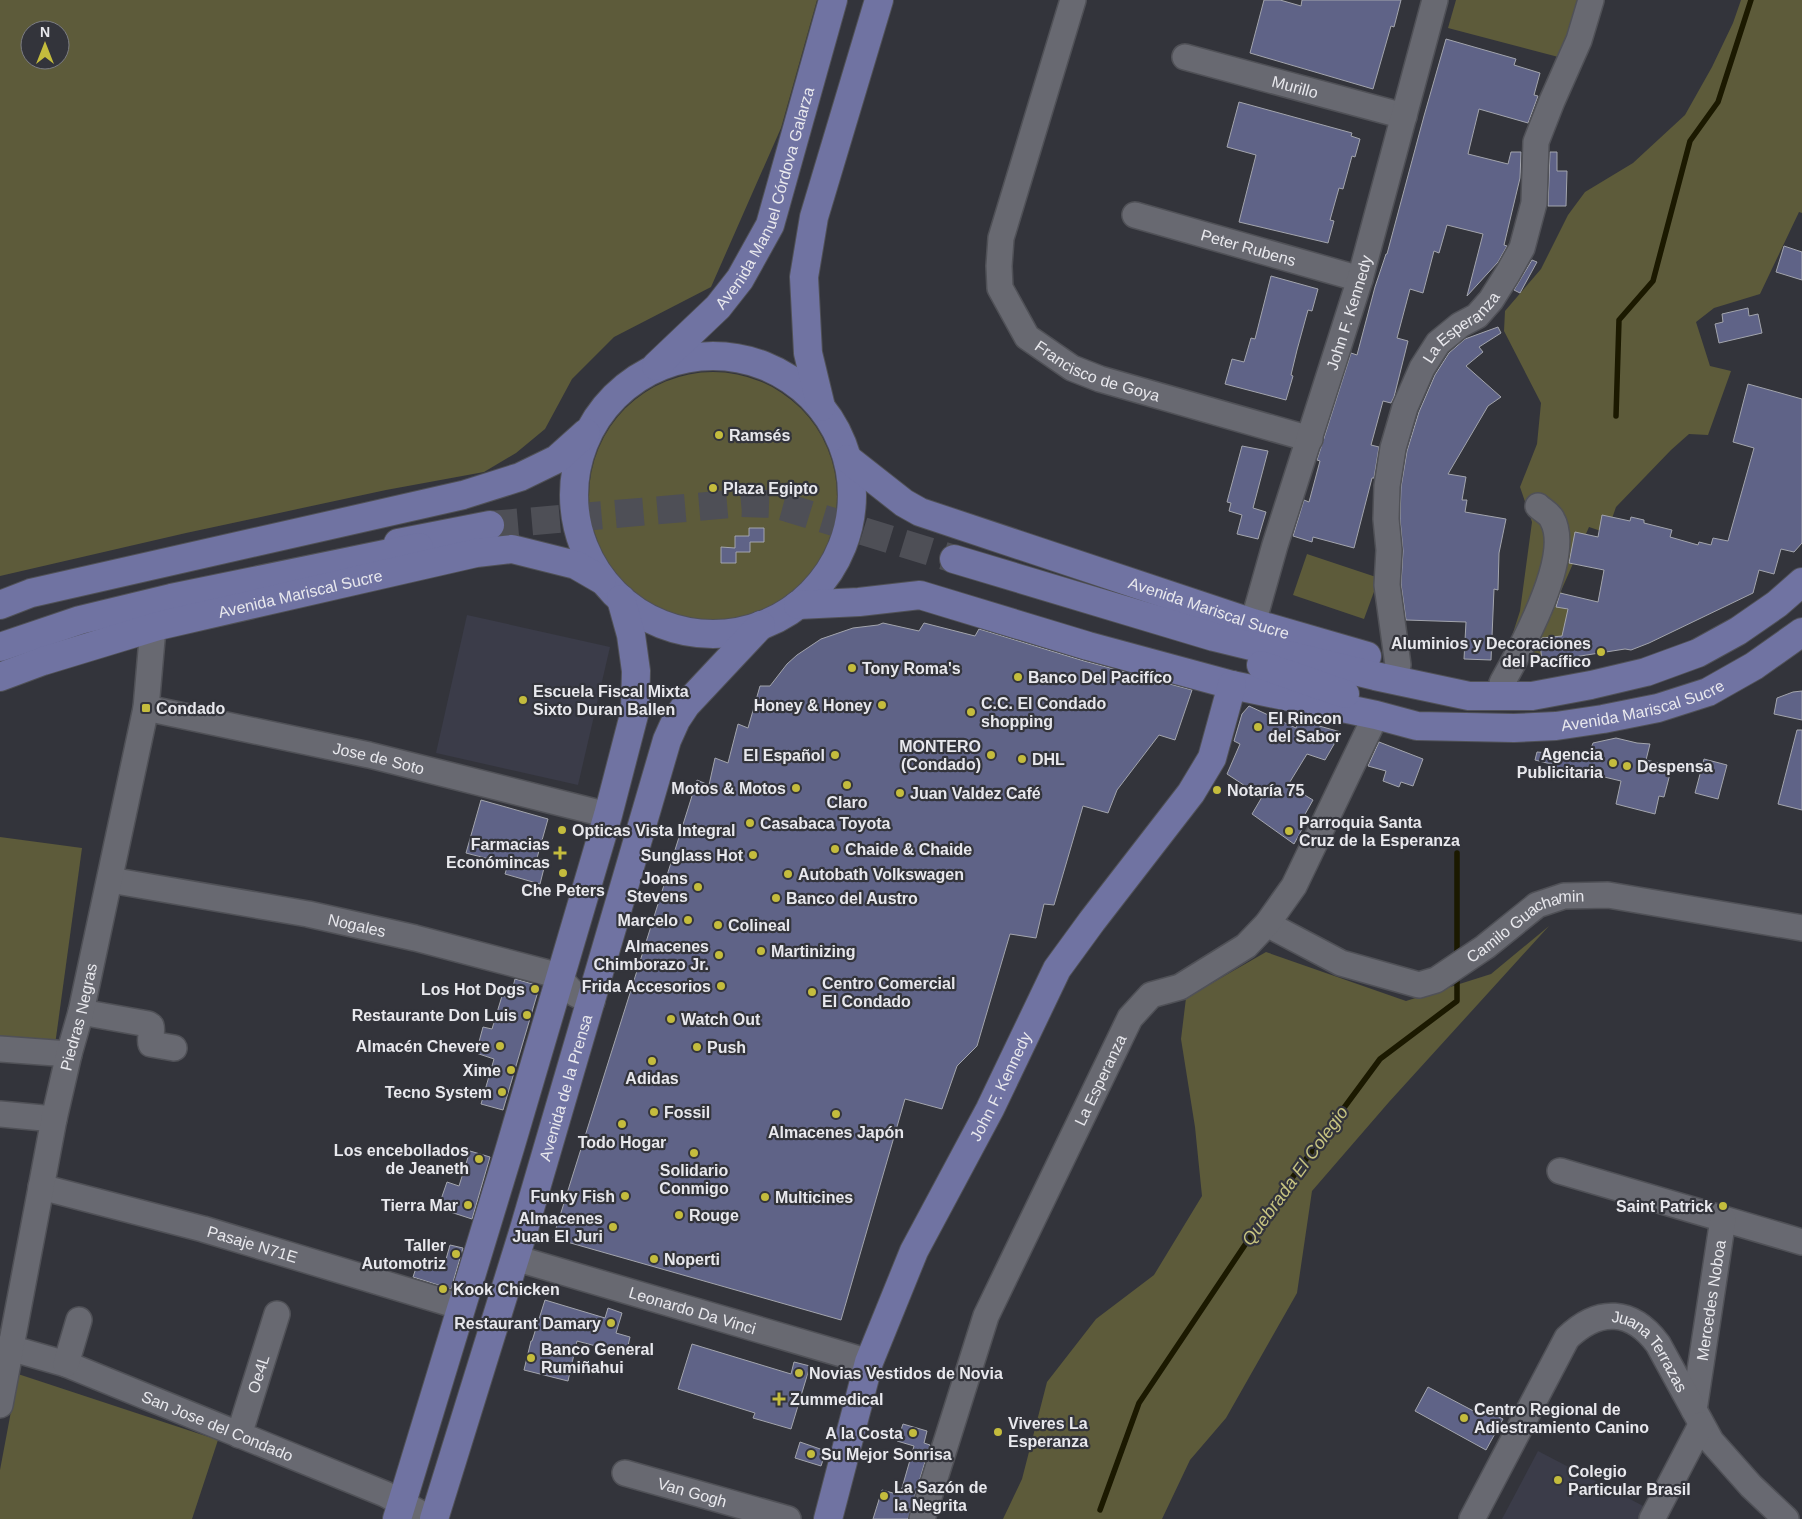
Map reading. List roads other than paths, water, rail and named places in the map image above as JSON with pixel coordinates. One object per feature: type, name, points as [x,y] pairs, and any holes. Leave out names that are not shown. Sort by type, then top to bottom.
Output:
[{"type":"main road","name":"Avenida Manuel Córdova Galarza","points":[[652,369],[718,307],[740,279],[770,225],[832,0]]},
{"type":"main road","points":[[821,407],[808,353],[804,277],[814,217],[879,0]]},
{"type":"main road","points":[[0,605],[31,593],[463,495],[520,477],[557,459],[588,431],[605,406],[627,385],[652,369],[682,359],[705,356],[743,359],[772,369],[799,385],[821,407],[837,431],[848,459],[853,492],[849,526],[838,556],[821,583],[798,605],[762,625],[732,632],[703,633],[673,628],[646,616],[621,599],[602,580],[588,558],[578,534],[574,508],[574,482],[579,456],[588,431]]},
{"type":"main road","name":"Avenida Mariscal Sucre","points":[[848,459],[904,503],[920,512],[1253,623],[1427,674],[1502,683],[1591,685]]},
{"type":"main road","name":"Avenida Mariscal Sucre","points":[[0,636],[42,620],[164,591],[491,528],[171,598],[80,620],[0,647]]},
{"type":"main road","name":"Avenida Mariscal Sucre","points":[[0,677],[44,661],[152,628],[441,560],[512,549],[576,565],[602,580]]},
{"type":"main road","name":"Avenida Mariscal Sucre","points":[[1466,727],[1354,698],[1218,650],[953,563],[1214,637],[1375,676],[1469,696],[1532,696],[1646,672],[1698,653],[1738,631],[1771,608],[1802,582]]},
{"type":"main road","name":"Avenida Mariscal Sucre","points":[[798,605],[859,602],[920,595],[1088,646],[1232,685],[1376,715],[1417,726],[1514,728],[1556,726],[1658,708],[1708,692],[1754,666],[1802,632]]},
{"type":"main road","points":[[399,1510],[510,1148],[608,815],[634,711],[636,671],[631,635],[621,599]]},
{"type":"main road","name":"Avenida de la Prensa","points":[[433,1519],[515,1258],[592,1001],[667,740],[676,720],[686,705],[762,625]]},
{"type":"main road","name":"John F. Kennedy","points":[[828,1519],[869,1362],[914,1250],[990,1109],[1057,969],[1192,793],[1212,758],[1232,685]]},
{"type":"street","name":"Francisco de Goya","points":[[1073,0],[1000,238],[1000,288],[1006,301],[1026,337],[1072,368],[1100,378],[1310,439]]},
{"type":"street","name":"John F. Kennedy","points":[[1253,623],[1275,545],[1360,279],[1435,0]]},
{"type":"street","name":"La Esperanza","points":[[1398,665],[1387,585],[1389,550],[1386,519],[1387,486],[1393,448],[1405,407],[1422,368],[1438,343],[1460,325],[1477,316],[1491,300],[1522,248],[1534,202],[1536,142],[1579,40],[1591,0]]},
{"type":"street","name":"Murillo","points":[[1185,57],[1404,116]]},
{"type":"street","name":"Peter Rubens","points":[[1135,215],[1360,279]]},
{"type":"street","points":[[1502,683],[1519,652],[1541,602],[1556,561],[1557,531],[1552,517],[1538,506]]},
{"type":"street","name":"Piedras Negras","points":[[0,1405],[5,1349],[54,1119],[81,1012],[146,708],[152,628]]},
{"type":"street","name":"Jose de Soto","points":[[146,708],[369,756],[608,815]]},
{"type":"street","name":"La Esperanza","points":[[922,1519],[986,1316],[1130,1018],[1151,995],[1180,987],[1246,946],[1267,924],[1294,886],[1376,715]]},
{"type":"street","name":"Nogales","points":[[110,880],[308,914],[415,938],[560,976]]},
{"type":"street","name":"Camilo Guachamin","points":[[1267,924],[1342,963],[1419,985],[1436,980],[1485,947],[1538,905],[1564,896],[1608,895],[1802,928]]},
{"type":"street","points":[[560,976],[568,990],[592,1001]]},
{"type":"street","points":[[81,1012],[148,1024],[152,1029],[151,1044],[174,1048]]},
{"type":"street","points":[[0,1049],[69,1054]]},
{"type":"street","points":[[0,1114],[54,1119]]},
{"type":"street","points":[[1560,1171],[1802,1242]]},
{"type":"street","name":"Pasaje N71E","points":[[41,1187],[203,1228],[462,1307]]},
{"type":"street","name":"Mercedes Noboa","points":[[1652,1519],[1698,1418],[1723,1219]]},
{"type":"street","name":"Leonardo Da Vinci","points":[[515,1258],[869,1362]]},
{"type":"street","name":"Oe4L","points":[[240,1435],[277,1314]]},
{"type":"street","name":"Juana Terrazas","points":[[1472,1519],[1567,1338],[1578,1327],[1590,1321],[1614,1316],[1627,1318],[1638,1323],[1649,1332],[1658,1344],[1711,1441],[1751,1486],[1786,1519]]},
{"type":"street","points":[[66,1364],[79,1320]]},
{"type":"street","name":"San Jose del Condado","points":[[5,1349],[66,1364],[240,1435],[399,1510],[433,1519]]},
{"type":"street","name":"Van Gogh","points":[[625,1472],[788,1519]]},
{"type":"waterway","name":"Quebrada El Colegio","points":[[1616,416],[1619,320],[1653,281],[1690,141],[1718,102],[1751,0]]},
{"type":"waterway","name":"Quebrada El Colegio","points":[[1457,853],[1457,958]]},
{"type":"waterway","name":"Quebrada El Colegio","points":[[1100,1510],[1139,1403],[1267,1212],[1380,1059],[1457,1001],[1457,975]]},
{"type":"tunnel","points":[[490,525],[742,503],[773,504],[954,559]]},
{"type":"place","name":"Ramsés","points":[[719,435]]},
{"type":"place","name":"Plaza Egipto","points":[[713,488]]},
{"type":"place","name":"Aluminios y Decoraciones del Pacífico","points":[[1601,652]]},
{"type":"place","name":"Tony Roma's","points":[[852,668]]},
{"type":"place","name":"Banco Del Pacifíco","points":[[1018,677]]},
{"type":"place","name":"Escuela Fiscal Mixta Sixto Duran Ballen","points":[[523,700]]},
{"type":"place","name":"Honey & Honey","points":[[882,705]]},
{"type":"place","name":"Condado","points":[[146,708]]},
{"type":"place","name":"C.C. El Condado shopping","points":[[971,712]]},
{"type":"place","name":"El Rincon del Sabor","points":[[1258,727]]},
{"type":"place","name":"El Español","points":[[835,755]]},
{"type":"place","name":"MONTERO (Condado)","points":[[991,755]]},
{"type":"place","name":"DHL","points":[[1022,759]]},
{"type":"place","name":"Agencia Publicitaria","points":[[1613,763]]},
{"type":"place","name":"Despensa","points":[[1627,766]]},
{"type":"place","name":"Claro","points":[[847,785]]},
{"type":"place","name":"Motos & Motos","points":[[796,788]]},
{"type":"place","name":"Notaría 75","points":[[1217,790]]},
{"type":"place","name":"Juan Valdez Café","points":[[900,793]]},
{"type":"place","name":"Casabaca Toyota","points":[[750,823]]},
{"type":"place","name":"Opticas Vista Integral","points":[[562,830]]},
{"type":"place","name":"Parroquia Santa Cruz de la Esperanza","points":[[1289,831]]},
{"type":"place","name":"Chaide & Chaide","points":[[835,849]]},
{"type":"place","name":"Farmacias Económincas","points":[[560,853]]},
{"type":"place","name":"Sunglass Hot","points":[[753,855]]},
{"type":"place","name":"Che Peters","points":[[563,873]]},
{"type":"place","name":"Autobath Volkswagen","points":[[788,874]]},
{"type":"place","name":"Joans Stevens","points":[[698,887]]},
{"type":"place","name":"Banco del Austro","points":[[776,898]]},
{"type":"place","name":"Marcelo","points":[[688,920]]},
{"type":"place","name":"Colineal","points":[[718,925]]},
{"type":"place","name":"Martinizing","points":[[761,951]]},
{"type":"place","name":"Almacenes Chimborazo Jr.","points":[[719,955]]},
{"type":"place","name":"Frida Accesorios","points":[[721,986]]},
{"type":"place","name":"Los Hot Dogs","points":[[535,989]]},
{"type":"place","name":"Centro Comercial El Condado","points":[[812,992]]},
{"type":"place","name":"Restaurante Don Luis","points":[[527,1015]]},
{"type":"place","name":"Watch Out","points":[[671,1019]]},
{"type":"place","name":"Almacén Chevere","points":[[500,1046]]},
{"type":"place","name":"Push","points":[[697,1047]]},
{"type":"place","name":"Adidas","points":[[652,1061]]},
{"type":"place","name":"Xime","points":[[511,1070]]},
{"type":"place","name":"Tecno System","points":[[502,1092]]},
{"type":"place","name":"Fossil","points":[[654,1112]]},
{"type":"place","name":"Almacenes Japón","points":[[836,1114]]},
{"type":"place","name":"Todo Hogar","points":[[622,1124]]},
{"type":"place","name":"Solidario Conmigo","points":[[694,1153]]},
{"type":"place","name":"Los encebollados de Jeaneth","points":[[479,1159]]},
{"type":"place","name":"Funky Fish","points":[[625,1196]]},
{"type":"place","name":"Multicines","points":[[765,1197]]},
{"type":"place","name":"Tierra Mar","points":[[468,1205]]},
{"type":"place","name":"Saint Patrick","points":[[1723,1206]]},
{"type":"place","name":"Rouge","points":[[679,1215]]},
{"type":"place","name":"Almacenes Juan El Juri","points":[[613,1227]]},
{"type":"place","name":"Taller Automotriz","points":[[456,1254]]},
{"type":"place","name":"Noperti","points":[[654,1259]]},
{"type":"place","name":"Kook Chicken","points":[[443,1289]]},
{"type":"place","name":"Restaurant Damary","points":[[611,1323]]},
{"type":"place","name":"Banco General Rumiñahui","points":[[531,1358]]},
{"type":"place","name":"Novias Vestidos de Novia","points":[[799,1373]]},
{"type":"place","name":"Zummedical","points":[[779,1399]]},
{"type":"place","name":"Centro Regional de Adiestramiento Canino","points":[[1464,1418]]},
{"type":"place","name":"Viveres La Esperanza","points":[[998,1432]]},
{"type":"place","name":"A la Costa","points":[[913,1433]]},
{"type":"place","name":"Su Mejor Sonrisa","points":[[811,1454]]},
{"type":"place","name":"Colegio Particular Brasil","points":[[1558,1480]]},
{"type":"place","name":"La Sazón de la Negrita","points":[[884,1496]]}]
